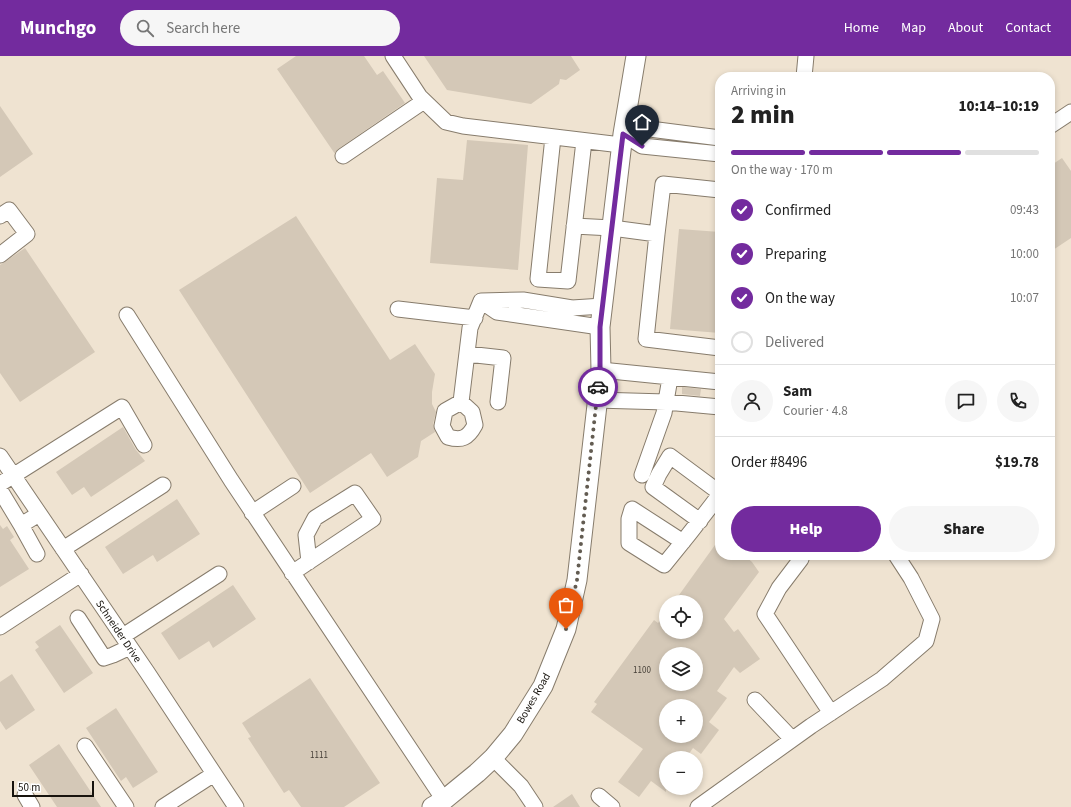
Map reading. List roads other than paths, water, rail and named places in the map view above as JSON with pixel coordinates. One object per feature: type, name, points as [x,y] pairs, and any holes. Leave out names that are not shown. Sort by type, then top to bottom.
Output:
[{"type":"main road","name":"Bowes Road","points":[[438,803],[477,773],[493,758],[513,734],[543,686],[566,629],[577,580],[600,370],[600,327],[622,140],[636,56]]},
{"type":"lane","points":[[393,56],[420,97],[446,122],[463,126],[553,137],[584,140],[622,140],[642,146],[715,153]]},
{"type":"lane","points":[[804,72],[806,56]]},
{"type":"lane","points":[[343,156],[424,101]]},
{"type":"lane","points":[[1055,124],[1069,119]]},
{"type":"lane","points":[[622,140],[642,128],[715,137]]},
{"type":"lane","points":[[553,137],[538,279],[568,281],[584,140]]},
{"type":"lane","points":[[715,189],[663,184],[646,339],[715,347]]},
{"type":"lane","points":[[0,216],[9,210],[27,234],[0,255]]},
{"type":"lane","points":[[574,226],[612,228],[657,234]]},
{"type":"lane","points":[[481,301],[522,300],[572,308],[603,306]]},
{"type":"lane","points":[[462,402],[470,328],[481,301]]},
{"type":"lane","points":[[481,301],[497,312],[600,327]]},
{"type":"lane","points":[[398,309],[475,318]]},
{"type":"lane","points":[[127,316],[438,803]]},
{"type":"lane","points":[[467,354],[503,358],[498,402]]},
{"type":"lane","points":[[600,370],[713,381],[702,406]]},
{"type":"lane","points":[[642,475],[666,402],[670,378]]},
{"type":"lane","points":[[596,400],[666,402],[715,407]]},
{"type":"lane","points":[[0,484],[122,407],[144,445]]},
{"type":"lane","name":"Schneider Drive","points":[[0,456],[81,574],[236,807]]},
{"type":"lane","points":[[700,521],[652,487],[670,456],[715,489]]},
{"type":"lane","points":[[63,549],[163,485]]},
{"type":"lane","points":[[252,513],[293,486]]},
{"type":"lane","points":[[0,490],[37,554]]},
{"type":"lane","points":[[292,573],[309,562],[373,520],[355,493],[315,518],[306,535],[309,562]]},
{"type":"lane","points":[[683,542],[715,500]]},
{"type":"lane","points":[[21,525],[39,514]]},
{"type":"lane","points":[[800,560],[779,588],[765,614],[831,713]]},
{"type":"lane","points":[[698,807],[792,739],[882,679],[926,641],[932,619],[912,578],[899,560]]},
{"type":"lane","points":[[0,628],[81,574]]},
{"type":"lane","points":[[78,618],[104,658],[113,655],[126,642],[219,574]]},
{"type":"lane","points":[[755,700],[792,739]]},
{"type":"lane","points":[[85,746],[126,807]]},
{"type":"lane","points":[[493,758],[521,786],[535,807]]},
{"type":"lane","points":[[163,807],[214,774]]},
{"type":"lane","points":[[600,796],[612,807]]}]
